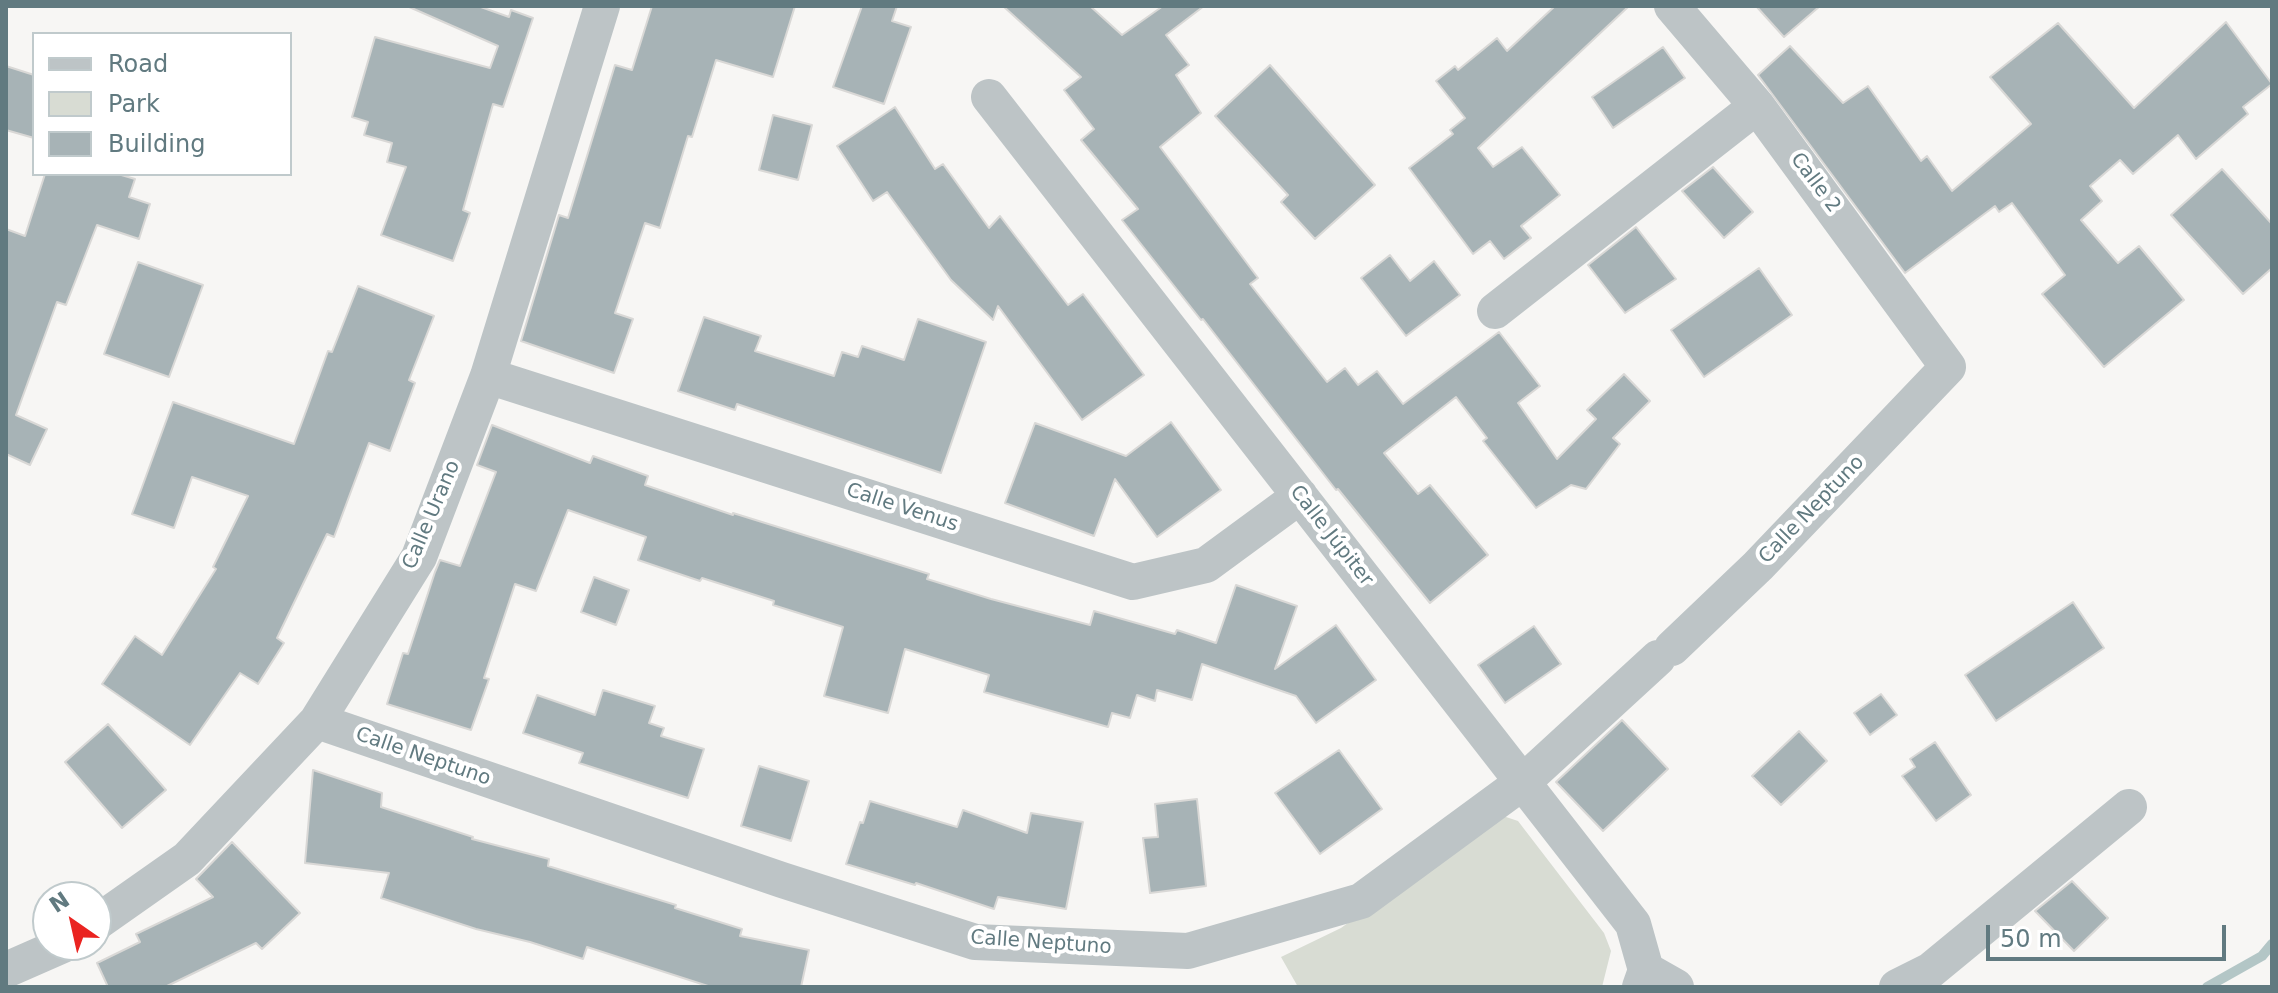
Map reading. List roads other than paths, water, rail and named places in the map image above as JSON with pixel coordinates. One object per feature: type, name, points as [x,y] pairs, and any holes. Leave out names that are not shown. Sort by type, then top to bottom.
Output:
[{"type":"street","name":"Calle Urano","points":[[112,912],[187,859],[317,721],[419,557],[488,376],[602,6]]},
{"type":"street","name":"Calle 2","points":[[1672,6],[1757,106],[1948,367]]},
{"type":"street","name":"Calle Júpiter","points":[[989,97],[1633,924],[1654,981]]},
{"type":"street","points":[[1495,311],[1757,106]]},
{"type":"street","name":"Calle Neptuno","points":[[317,721],[782,880],[975,942],[1188,951],[1361,901],[1523,782],[1758,566],[1948,367]]},
{"type":"street","name":"Calle Venus","points":[[488,376],[1133,582],[1206,565],[1300,496]]},
{"type":"street","points":[[1897,987],[1931,970],[2129,807]]},
{"type":"street","points":[[6,970],[32,959]]},
{"type":"waterway","points":[[2207,987],[2262,956],[2272,944]]}]
